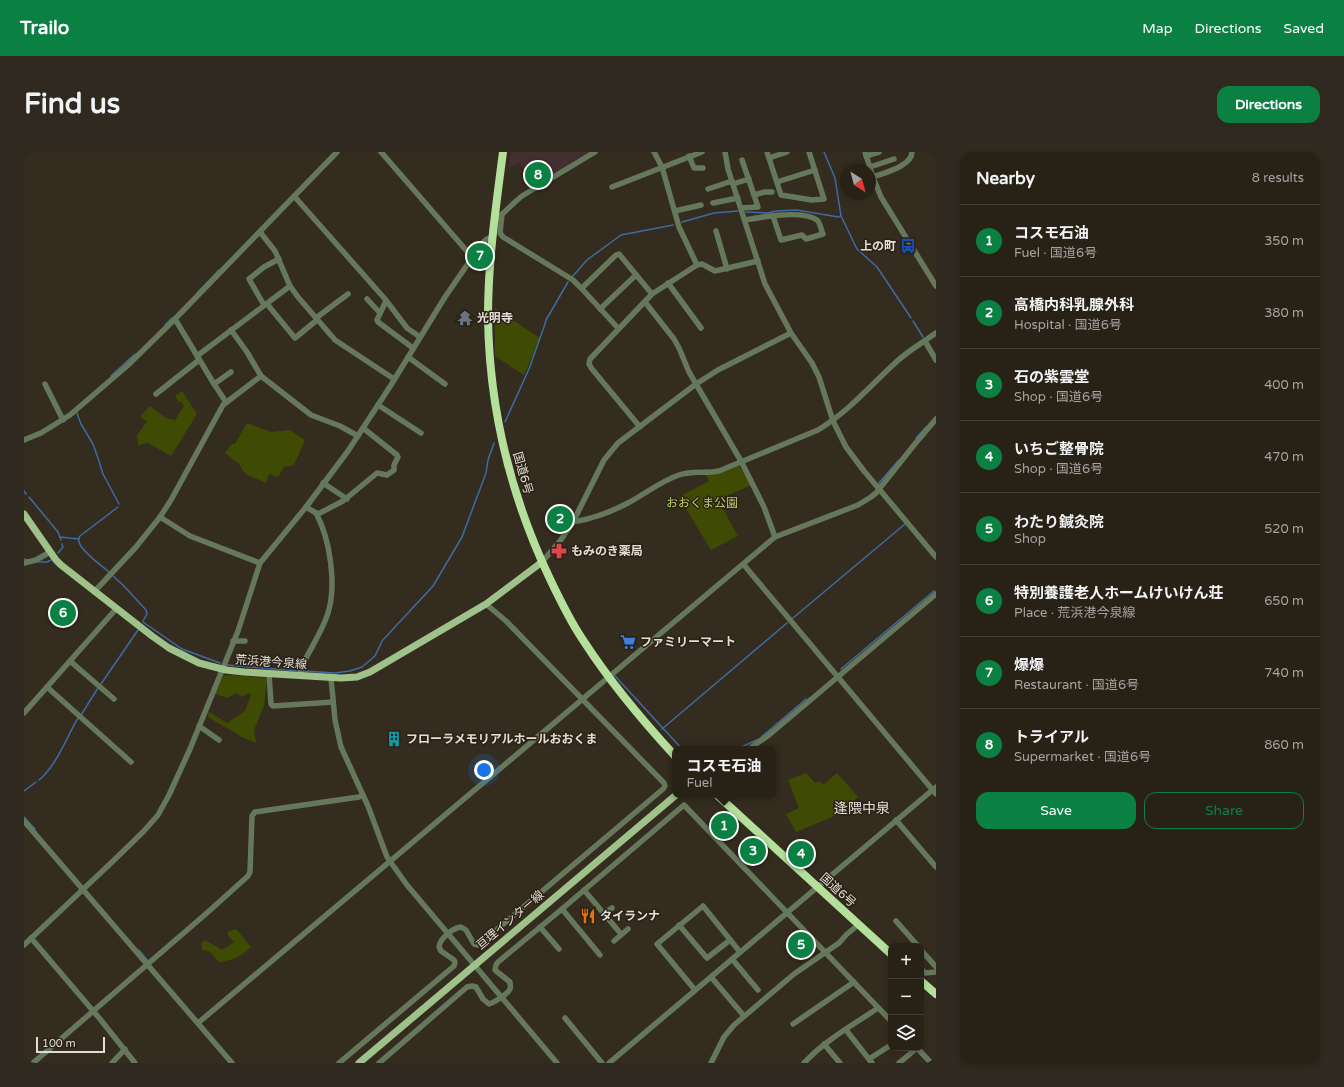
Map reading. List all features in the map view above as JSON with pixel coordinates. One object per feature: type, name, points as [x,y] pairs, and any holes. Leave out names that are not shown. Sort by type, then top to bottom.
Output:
[{"type":"highway","name":"国道6号","points":[[503,152],[493,223],[489,290],[489,335],[492,383],[499,427],[517,496],[525,521],[542,562],[582,639],[608,678],[630,706],[672,753]]},
{"type":"highway","name":"国道6号","points":[[719,798],[888,951]]},
{"type":"highway","points":[[924,984],[936,994]]},
{"type":"main road","name":"荒浜港今泉線","points":[[24,514],[50,552],[62,565],[94,592],[169,648],[199,663],[222,669],[244,672],[331,678],[357,677],[376,669],[486,604],[542,562]]},
{"type":"main road","name":"亘理インター線","points":[[359,1063],[672,798]]},
{"type":"street","points":[[24,440],[41,433],[79,409],[111,380],[175,319],[337,152]]},
{"type":"street","points":[[381,152],[472,257]]},
{"type":"street","points":[[493,223],[522,196],[595,152]]},
{"type":"street","points":[[654,152],[662,167],[679,227],[697,265]]},
{"type":"street","points":[[612,187],[702,152]]},
{"type":"street","points":[[725,152],[728,169],[758,261],[772,298],[791,333],[812,363],[819,377],[833,421],[846,447],[864,471],[936,557]]},
{"type":"street","points":[[788,152],[768,155],[781,195],[812,200],[824,199],[810,152]]},
{"type":"street","points":[[869,164],[866,154],[879,152]]},
{"type":"street","points":[[876,176],[905,164],[910,159],[912,152]]},
{"type":"street","points":[[690,156],[694,168],[703,168]]},
{"type":"street","points":[[876,165],[894,159]]},
{"type":"street","points":[[741,208],[758,207],[742,160]]},
{"type":"street","points":[[777,182],[816,170]]},
{"type":"street","points":[[708,189],[749,179]]},
{"type":"street","points":[[876,184],[881,197],[936,286]]},
{"type":"street","points":[[754,195],[772,192]]},
{"type":"street","points":[[294,196],[408,328],[420,337]]},
{"type":"street","points":[[713,203],[738,198]]},
{"type":"street","points":[[675,212],[701,204]]},
{"type":"street","points":[[502,214],[500,233],[503,237],[573,280],[618,328]]},
{"type":"street","points":[[745,220],[773,216],[790,214],[816,219],[819,222],[823,234],[806,239],[802,235],[781,240],[773,216]]},
{"type":"street","points":[[716,231],[727,269]]},
{"type":"street","points":[[260,232],[269,242],[279,259],[290,286],[335,340],[394,380]]},
{"type":"street","points":[[24,945],[143,832],[158,815],[183,764],[199,726],[242,618],[260,563],[306,507],[358,436],[445,297],[483,242],[487,238],[492,237]]},
{"type":"street","points":[[582,289],[616,255],[619,254],[652,294]]},
{"type":"street","points":[[279,259],[264,267],[249,279],[265,304],[295,338],[316,319],[348,294]]},
{"type":"street","points":[[640,427],[589,364],[590,359],[652,294],[697,265],[702,264],[715,271],[758,261]]},
{"type":"street","points":[[600,309],[636,275]]},
{"type":"street","points":[[668,283],[701,328]]},
{"type":"street","points":[[156,394],[231,330],[290,286]]},
{"type":"street","points":[[367,299],[380,313]]},
{"type":"street","points":[[386,301],[377,320],[380,325],[413,348]]},
{"type":"street","points":[[645,302],[680,348],[689,372],[741,462],[764,507],[776,537]]},
{"type":"street","points":[[175,319],[226,402]]},
{"type":"street","points":[[231,330],[248,352],[262,376],[311,414],[340,426],[358,436]]},
{"type":"street","points":[[542,562],[560,541],[573,522],[604,460],[618,443],[696,384],[718,370],[791,333]]},
{"type":"street","points":[[573,522],[607,512],[628,503],[680,474],[692,471],[702,473],[711,472],[741,462],[818,430],[833,421],[859,399],[895,363],[936,333]]},
{"type":"street","points":[[925,341],[936,360]]},
{"type":"street","points":[[408,357],[445,384]]},
{"type":"street","points":[[214,384],[230,372]]},
{"type":"street","points":[[94,592],[136,547],[160,517],[171,500],[223,405],[262,376]]},
{"type":"street","points":[[45,384],[63,420]]},
{"type":"street","points":[[378,405],[421,433]]},
{"type":"street","points":[[198,1024],[776,537],[858,505],[871,497],[936,419]]},
{"type":"street","points":[[316,513],[347,499],[377,473],[384,475],[389,474],[394,470],[394,465],[398,458],[395,452],[363,428]]},
{"type":"street","points":[[323,483],[347,499]]},
{"type":"street","points":[[300,675],[302,666],[328,614],[331,577],[328,544],[325,533],[316,513],[306,507]]},
{"type":"street","points":[[160,517],[190,536],[260,563]]},
{"type":"street","points":[[24,563],[36,560],[50,552]]},
{"type":"street","points":[[609,1063],[817,886],[896,820],[935,790],[744,565]]},
{"type":"street","points":[[753,746],[769,735],[936,594]]},
{"type":"street","points":[[339,1063],[454,966],[454,960],[438,947],[440,941],[448,934],[454,929],[461,927],[466,930],[474,944],[478,945],[481,943],[665,786],[664,783],[506,621],[486,604]]},
{"type":"street","points":[[24,713],[116,609]]},
{"type":"street","points":[[233,641],[245,641]]},
{"type":"street","points":[[70,661],[114,699]]},
{"type":"street","points":[[269,674],[271,704],[273,706],[333,702]]},
{"type":"street","points":[[331,678],[335,720],[341,747],[363,795],[384,851],[390,862],[407,885],[557,1063]]},
{"type":"street","points":[[47,687],[131,762]]},
{"type":"street","points":[[199,726],[219,740]]},
{"type":"street","points":[[33,1063],[248,876],[250,872],[252,816],[255,812],[315,804],[359,797],[363,795]]},
{"type":"street","points":[[379,1063],[468,987],[476,987],[483,999],[489,1004],[493,1003],[509,991],[510,984],[508,980],[495,970],[496,964],[684,805],[888,1019]]},
{"type":"street","points":[[896,820],[936,867]]},
{"type":"street","points":[[24,821],[232,1063]]},
{"type":"street","points":[[584,890],[622,934]]},
{"type":"street","points":[[695,990],[656,944],[702,906],[740,952]]},
{"type":"street","points":[[604,914],[612,908]]},
{"type":"street","points":[[562,909],[600,955]]},
{"type":"street","points":[[896,921],[915,943]]},
{"type":"street","points":[[713,1062],[724,1037],[744,1016],[794,974],[839,943],[846,934],[859,924]]},
{"type":"street","points":[[679,925],[708,958],[730,940]]},
{"type":"street","points":[[540,927],[559,949]]},
{"type":"street","points":[[614,941],[628,929]]},
{"type":"street","points":[[31,938],[125,1049],[135,1063]]},
{"type":"street","points":[[924,953],[936,967]]},
{"type":"street","points":[[732,959],[758,990]]},
{"type":"street","points":[[924,972],[936,972]]},
{"type":"street","points":[[711,977],[744,1016]]},
{"type":"street","points":[[793,1024],[854,982]]},
{"type":"street","points":[[804,1063],[824,1044],[878,1008]]},
{"type":"street","points":[[565,1018],[602,1063]]},
{"type":"street","points":[[846,1030],[870,1061],[888,1047]]},
{"type":"street","points":[[824,1044],[840,1063]]},
{"type":"street","points":[[112,1063],[125,1049]]},
{"type":"street","points":[[899,1063],[913,1051]]},
{"type":"street","points":[[920,1051],[931,1063]]},
{"type":"street","points":[[616,1057],[621,1063]]},
{"type":"shaded area","points":[[511,152],[590,152],[533,188],[519,163],[508,169]]},
{"type":"green space","points":[[495,308],[540,338],[524,375],[495,356]]},
{"type":"green space","points":[[182,391],[197,414],[171,456],[148,443],[138,445],[138,440],[136,437],[147,421],[140,417],[150,406],[166,418],[175,420],[184,406],[175,396]]},
{"type":"green space","points":[[247,423],[271,432],[290,430],[305,440],[294,465],[284,467],[278,477],[269,474],[266,483],[245,474],[239,464],[225,453],[232,444],[235,444]]},
{"type":"green space","name":"おおくま公園","points":[[739,466],[751,485],[718,500],[738,536],[711,550],[679,497],[709,481],[706,475],[718,474]]},
{"type":"green space","points":[[231,675],[267,678],[264,706],[254,730],[256,743],[242,737],[208,717],[209,712],[227,723],[245,711],[251,695],[249,693],[242,697],[236,693],[228,698],[215,694],[223,676]]},
{"type":"green space","points":[[806,773],[815,783],[820,781],[823,785],[837,773],[858,797],[837,815],[796,832],[786,814],[799,808],[788,780]]},
{"type":"green space","points":[[236,929],[251,947],[240,956],[219,962],[209,951],[202,950],[201,944],[205,940],[222,950],[234,942],[227,932]]},
{"type":"waterway","points":[[746,212],[767,213],[797,210],[838,217],[841,216],[835,178],[824,152]]},
{"type":"waterway","points":[[682,222],[714,213],[738,211]]},
{"type":"waterway","points":[[841,216],[857,249],[877,267],[911,318]]},
{"type":"waterway","points":[[572,277],[587,260],[621,235],[673,225]]},
{"type":"waterway","points":[[198,292],[219,270]]},
{"type":"waterway","points":[[505,422],[529,369],[546,320],[568,282]]},
{"type":"waterway","points":[[165,325],[172,318]]},
{"type":"waterway","points":[[913,321],[923,337]]},
{"type":"waterway","points":[[111,376],[135,354]]},
{"type":"waterway","points":[[77,413],[81,424],[93,444],[103,474],[119,504]]},
{"type":"waterway","points":[[916,438],[926,427]]},
{"type":"waterway","points":[[303,671],[335,673],[350,671],[362,667],[375,656],[382,641],[433,586],[462,537],[486,473],[488,460],[494,443]]},
{"type":"waterway","points":[[878,484],[899,460]]},
{"type":"waterway","points":[[29,497],[58,532],[61,540]]},
{"type":"waterway","points":[[109,572],[84,550],[79,542],[79,539],[80,536],[118,507]]},
{"type":"waterway","points":[[793,618],[905,524]]},
{"type":"waterway","points":[[60,537],[79,539]]},
{"type":"waterway","points":[[58,553],[63,547],[62,544]]},
{"type":"waterway","points":[[24,559],[28,560]]},
{"type":"waterway","points":[[39,562],[47,562],[51,560]]},
{"type":"waterway","points":[[113,576],[146,610],[147,614],[143,621]]},
{"type":"waterway","points":[[841,669],[934,591]]},
{"type":"waterway","points":[[143,622],[182,649],[220,663]]},
{"type":"waterway","points":[[662,729],[787,623]]},
{"type":"waterway","points":[[101,684],[138,630]]},
{"type":"waterway","points":[[227,665],[299,671]]},
{"type":"waterway","points":[[615,676],[679,746]]},
{"type":"waterway","points":[[81,715],[98,688]]},
{"type":"waterway","points":[[744,746],[759,739],[806,699]]},
{"type":"waterway","points":[[39,780],[51,767],[78,718]]},
{"type":"waterway","points":[[24,791],[36,782]]},
{"type":"waterway","points":[[24,817],[35,829]]},
{"type":"waterway","points":[[139,950],[148,961]]},
{"type":"place","name":"トライアル","points":[[538,175]]},
{"type":"place","name":"上の町","points":[[908,246]]},
{"type":"place","name":"爆爆","points":[[480,256]]},
{"type":"place","name":"光明寺","points":[[465,318]]},
{"type":"place","name":"高橋内科乳腺外科","points":[[560,519]]},
{"type":"place","name":"もみのき薬局","points":[[559,551]]},
{"type":"place","name":"特別養護老人ホームけいけん荘","points":[[63,613]]},
{"type":"place","name":"ファミリーマート","points":[[628,642]]},
{"type":"place","name":"フローラメモリアルホールおおくま","points":[[394,739]]},
{"type":"place","name":"コスモ石油","points":[[724,826]]},
{"type":"place","name":"石の紫雲堂","points":[[753,851]]},
{"type":"place","name":"いちご整骨院","points":[[801,854]]},
{"type":"place","name":"タイランナ","points":[[588,916]]},
{"type":"place","name":"わたり鍼灸院","points":[[801,945]]},
{"type":"district","name":"逢隈中泉","points":[[862,808]]}]
